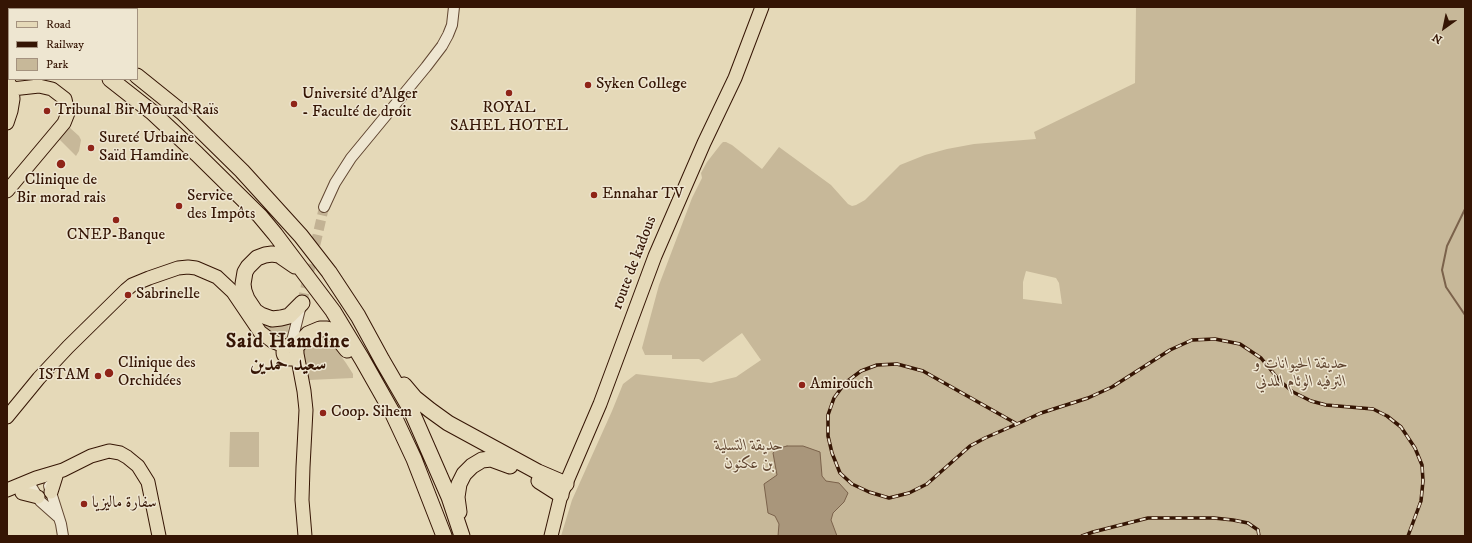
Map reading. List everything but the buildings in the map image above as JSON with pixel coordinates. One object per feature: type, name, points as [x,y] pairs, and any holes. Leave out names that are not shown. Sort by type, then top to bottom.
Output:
[{"type":"highway","points":[[138,77],[183,113],[210,139],[270,201],[301,236],[329,272],[358,316],[411,410],[449,497],[462,536]]},
{"type":"highway","points":[[111,80],[152,112],[212,168],[260,216],[333,311],[389,406],[414,459],[444,536]]},
{"type":"highway","points":[[302,303],[289,316],[272,318],[261,315],[255,311],[247,299],[243,284],[248,267],[265,255],[280,255],[306,274]]},
{"type":"highway","points":[[290,351],[308,334],[320,328],[327,329],[336,335],[362,368],[372,376]]},
{"type":"highway","points":[[371,340],[384,352],[408,390],[430,410],[473,438],[538,472],[564,490]]},
{"type":"highway","points":[[465,536],[459,511],[459,484],[464,474],[472,466],[482,460],[491,459],[564,490]]},
{"type":"main road","name":"route de kadous","points":[[551,536],[564,490],[600,404],[655,256],[704,143],[735,78],[762,7]]},
{"type":"main road","points":[[7,123],[13,99],[9,84],[39,86],[52,89],[65,99],[68,113],[64,124],[7,191]]},
{"type":"main road","points":[[7,417],[68,346],[132,285],[165,272],[188,267],[204,271],[217,277],[233,292],[260,332],[290,351],[300,368],[306,410],[302,467],[302,500],[305,536]]},
{"type":"main road","points":[[7,496],[30,490],[91,456],[108,451],[120,453],[138,466],[148,482],[159,536]]},
{"type":"main road","points":[[7,490],[30,490]]},
{"type":"street","points":[[324,207],[334,183],[351,158],[421,74],[442,46],[452,25],[454,7]]},
{"type":"street","points":[[290,351],[302,303]]},
{"type":"street","points":[[52,479],[55,507],[63,536]]},
{"type":"street","points":[[30,490],[59,518]]},
{"type":"green space","name":"حديقة الحيوانات و الترفيه الوئام المدني","points":[[1136,7],[1465,7],[1465,536],[561,536],[572,500],[623,384],[636,374],[711,383],[736,377],[761,360],[742,333],[703,362],[699,359],[672,359],[672,355],[645,355],[642,348],[659,285],[692,198],[702,178],[701,173],[707,162],[723,142],[732,145],[762,169],[779,147],[831,185],[848,204],[852,206],[865,200],[900,165],[925,155],[947,149],[974,144],[1036,139],[1034,132],[1135,83]],"holes":[[[1026,271],[1056,278],[1059,283],[1062,304],[1023,299],[1023,282]]]},
{"type":"green space","points":[[69,127],[79,136],[81,140],[79,151],[76,156],[59,139]]},
{"type":"green space","points":[[255,320],[289,322],[288,331],[285,337],[279,340]]},
{"type":"green space","points":[[321,335],[327,337],[353,374],[353,378],[309,380],[301,358],[303,350],[306,341]]},
{"type":"green space","points":[[230,432],[259,432],[259,467],[229,467]]},
{"type":"shaded area","points":[[787,446],[803,446],[820,452],[822,476],[826,481],[839,483],[848,493],[844,502],[833,513],[831,520],[837,536],[778,536],[779,524],[775,516],[768,513],[764,484],[777,475],[773,453],[776,449]]},
{"type":"waterway","points":[[1465,209],[1447,246],[1442,270],[1446,287],[1465,315]]},
{"type":"tunnel","points":[[302,303],[324,207]]},
{"type":"railway","points":[[1017,424],[923,371],[897,364],[877,365],[861,371],[845,383],[834,398],[828,415],[828,436],[832,453],[840,473],[852,484],[869,492],[889,498],[909,493],[927,484],[970,446],[985,438],[1017,424],[1041,413],[1088,398],[1112,387],[1170,350],[1192,340],[1215,339],[1240,344],[1261,358],[1280,381],[1293,392],[1311,401],[1326,405],[1373,409],[1387,416],[1401,427],[1415,448],[1422,465],[1423,481],[1421,501],[1408,536]]},
{"type":"railway","points":[[1082,536],[1148,518],[1214,518],[1233,520],[1248,523],[1258,530],[1259,536]]},
{"type":"place","name":"Syken College","points":[[588,85]]},
{"type":"place","name":"ROYAL SAHEL HOTEL","points":[[509,93]]},
{"type":"place","name":"Université d'Alger - Faculté de droit","points":[[294,104]]},
{"type":"place","name":"Tribunal Bir Mourad Raïs","points":[[47,111]]},
{"type":"place","name":"Sureté Urbaine Saïd Hamdine","points":[[91,148]]},
{"type":"place","name":"Clinique de Bir morad rais","points":[[61,164]]},
{"type":"place","name":"Ennahar TV","points":[[594,195]]},
{"type":"place","name":"Service des Impôts","points":[[179,206]]},
{"type":"place","name":"CNEP-Banque","points":[[116,220]]},
{"type":"place","name":"Sabrinelle","points":[[128,295]]},
{"type":"place","name":"Clinique des Orchidées","points":[[109,373]]},
{"type":"place","name":"ISTAM","points":[[98,376]]},
{"type":"place","name":"Amirouch","points":[[802,385]]},
{"type":"place","name":"Coop. Sihem","points":[[323,413]]},
{"type":"place","name":"سفارة ماليزيا","points":[[84,504]]},
{"type":"district","name":"Said Hamdine سعيد حمدين","points":[[288,354]]},
{"type":"park label","name":"حديقة التسلية بن عكنون","points":[[749,456]]}]
